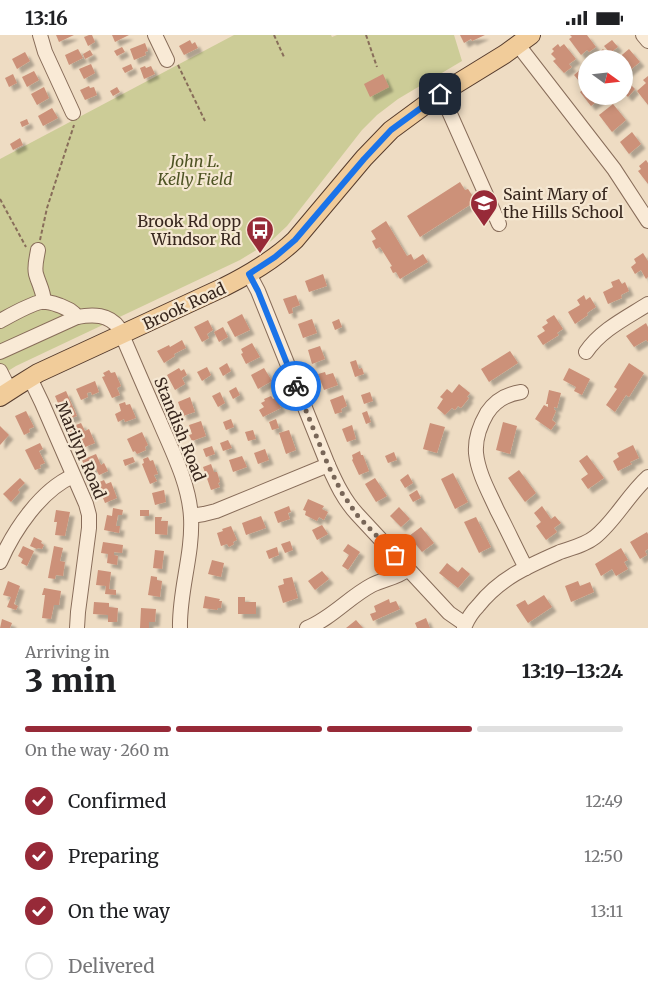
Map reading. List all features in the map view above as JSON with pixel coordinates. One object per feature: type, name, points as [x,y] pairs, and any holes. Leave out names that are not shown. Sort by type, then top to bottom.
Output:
[{"type":"main road","name":"Brook Road","points":[[5,393],[30,378],[249,274],[275,257],[295,240],[391,130],[440,94],[525,40]]},
{"type":"street","points":[[40,35],[73,113]]},
{"type":"street","points":[[155,35],[167,60]]},
{"type":"street","points":[[643,35],[648,41]]},
{"type":"street","points":[[525,40],[648,221]]},
{"type":"street","points":[[440,94],[499,224]]},
{"type":"street","points":[[38,253],[35,269],[42,288],[44,302]]},
{"type":"street","points":[[249,274],[258,291],[338,486],[352,508],[449,613],[464,626],[495,587],[526,568],[595,537],[648,477]]},
{"type":"street","points":[[0,321],[44,302],[64,307],[73,312],[77,317],[0,352]]},
{"type":"street","points":[[586,352],[593,342],[606,331],[648,303]]},
{"type":"street","name":"Standish Road","points":[[77,317],[106,317],[116,325],[181,471],[191,516],[180,628]]},
{"type":"street","points":[[0,371],[4,381],[5,393]]},
{"type":"street","name":"Marilyn Road","points":[[30,378],[86,504],[89,522],[77,628]]},
{"type":"street","points":[[521,392],[509,394],[492,407],[480,426],[476,448],[477,461],[486,485],[526,568]]},
{"type":"street","points":[[191,516],[216,511],[328,465]]},
{"type":"street","points":[[0,562],[12,537],[33,509],[56,485],[73,476]]},
{"type":"street","points":[[307,628],[326,618],[372,585],[396,576],[408,569]]},
{"type":"path","points":[[274,35],[284,57]]},
{"type":"path","points":[[366,35],[377,67]]},
{"type":"path","points":[[167,60],[177,64],[205,121]]},
{"type":"path","points":[[0,199],[29,254],[38,253],[47,207],[74,125],[73,113]]},
{"type":"green space","name":"John L. Kelly Field","points":[[234,35],[331,35],[332,37],[337,35],[454,35],[462,61],[398,99],[377,115],[362,130],[287,226],[271,241],[240,260],[16,366],[0,376],[0,159]]},
{"type":"building","points":[[56,35],[74,35],[59,42]]},
{"type":"building","points":[[92,35],[95,42],[88,46],[84,37]]},
{"type":"building","points":[[112,35],[129,35],[115,42]]},
{"type":"building","points":[[460,35],[485,35],[464,43]]},
{"type":"building","points":[[570,35],[587,35],[596,47],[592,50],[578,51],[569,39],[572,37]]},
{"type":"building","points":[[190,40],[192,44],[195,42],[198,48],[184,55],[179,46]]},
{"type":"building","points":[[612,40],[618,47],[614,50],[607,50],[604,46]]},
{"type":"building","points":[[145,43],[148,51],[145,52],[146,55],[134,60],[130,49]]},
{"type":"building","points":[[558,44],[560,47],[564,44],[576,59],[569,64],[572,67],[564,73],[553,61],[556,59],[551,54],[554,51],[552,49]]},
{"type":"building","points":[[122,47],[125,52],[117,56],[114,51]]},
{"type":"building","points":[[78,49],[83,58],[69,65],[65,55]]},
{"type":"building","points":[[90,50],[93,55],[85,59],[83,54]]},
{"type":"building","points":[[25,52],[30,61],[17,69],[12,59]]},
{"type":"building","points":[[633,54],[640,62],[633,68]]},
{"type":"building","points":[[91,64],[95,73],[84,79],[79,69]]},
{"type":"building","points":[[131,64],[133,69],[125,73],[122,68]]},
{"type":"building","points":[[145,66],[146,68],[151,66],[155,74],[144,79],[140,68]]},
{"type":"building","points":[[34,71],[39,80],[27,87],[22,77]]},
{"type":"building","points":[[578,72],[578,80],[574,75]]},
{"type":"building","points":[[13,74],[17,83],[9,87],[5,78]]},
{"type":"building","points":[[383,74],[389,87],[370,97],[364,84]]},
{"type":"building","points":[[648,76],[648,105],[637,91],[646,83],[643,80]]},
{"type":"building","points":[[89,86],[90,88],[94,87],[97,95],[85,100],[80,90]]},
{"type":"building","points":[[44,87],[49,98],[37,105],[31,94]]},
{"type":"building","points":[[117,87],[120,92],[113,96],[110,91]]},
{"type":"building","points":[[614,105],[626,120],[612,132],[599,115]]},
{"type":"building","points":[[52,108],[58,118],[43,126],[38,116]]},
{"type":"building","points":[[27,119],[29,124],[22,127],[20,122]]},
{"type":"building","points":[[632,132],[641,144],[629,154],[620,142]]},
{"type":"building","points":[[20,138],[23,145],[13,150],[10,144]]},
{"type":"building","points":[[646,160],[648,163],[648,184],[638,171],[641,169],[639,166]]},
{"type":"building","points":[[460,182],[465,190],[468,189],[476,201],[420,237],[407,216]]},
{"type":"building","points":[[386,221],[407,256],[411,254],[414,260],[423,254],[428,262],[400,279],[396,272],[393,273],[390,267],[392,266],[380,247],[376,249],[372,241],[376,239],[371,231]]},
{"type":"building","points":[[643,253],[648,261],[648,277],[646,279],[641,270],[635,274],[631,267],[636,263],[634,259]]},
{"type":"building","points":[[323,274],[327,286],[309,292],[305,281]]},
{"type":"building","points":[[619,279],[622,284],[625,282],[629,291],[621,295],[622,298],[608,304],[603,292],[613,287],[611,282]]},
{"type":"building","points":[[296,295],[300,305],[292,308],[293,313],[289,314],[283,299]]},
{"type":"building","points":[[584,295],[586,300],[590,297],[596,307],[575,324],[568,312],[580,305],[577,300]]},
{"type":"building","points":[[242,314],[250,330],[235,337],[227,322]]},
{"type":"building","points":[[554,315],[563,329],[557,333],[559,335],[543,345],[537,336],[545,331],[542,327],[548,323],[546,320]]},
{"type":"building","points":[[312,319],[317,333],[303,338],[298,324]]},
{"type":"building","points":[[339,319],[342,327],[335,330],[332,322]]},
{"type":"building","points":[[208,320],[213,330],[207,334],[209,338],[202,342],[194,327]]},
{"type":"building","points":[[646,323],[648,327],[648,342],[646,340],[634,347],[626,336]]},
{"type":"building","points":[[223,327],[228,337],[219,342],[214,332]]},
{"type":"building","points":[[182,340],[186,348],[174,354],[175,356],[164,363],[157,351],[169,345],[170,347]]},
{"type":"building","points":[[252,343],[260,357],[246,364],[241,354],[243,353],[241,349]]},
{"type":"building","points":[[320,346],[325,359],[312,364],[308,350]]},
{"type":"building","points":[[510,351],[518,363],[489,382],[481,369]]},
{"type":"building","points":[[356,360],[359,369],[362,368],[364,374],[355,377],[350,362]]},
{"type":"building","points":[[227,363],[231,371],[223,376],[219,368]]},
{"type":"building","points":[[629,363],[644,373],[629,397],[626,395],[615,412],[606,405],[617,389],[614,387]]},
{"type":"building","points":[[207,367],[211,375],[202,381],[197,372]]},
{"type":"building","points":[[179,368],[181,371],[184,369],[187,375],[182,378],[185,384],[175,390],[167,375]]},
{"type":"building","points":[[264,368],[272,381],[258,389],[251,375]]},
{"type":"building","points":[[569,368],[590,379],[582,395],[574,391],[576,387],[563,380]]},
{"type":"building","points":[[109,370],[111,373],[115,372],[121,386],[117,388],[120,395],[112,398],[102,377],[105,376],[103,373]]},
{"type":"building","points":[[325,372],[326,375],[333,373],[338,385],[324,390],[318,374]]},
{"type":"building","points":[[95,381],[99,392],[92,395],[91,392],[87,393],[88,397],[81,400],[76,389]]},
{"type":"building","points":[[459,384],[470,393],[467,397],[469,398],[461,408],[458,406],[455,410],[452,408],[445,415],[437,408],[443,399],[440,397],[447,389],[452,393]]},
{"type":"building","points":[[236,387],[240,395],[233,399],[229,391]]},
{"type":"building","points":[[549,390],[561,393],[557,408],[554,407],[556,411],[552,420],[556,423],[551,430],[535,419],[544,405],[548,407],[548,404],[546,404]]},
{"type":"building","points":[[66,391],[77,416],[69,419],[66,413],[63,415],[55,396]]},
{"type":"building","points":[[220,392],[225,403],[218,407],[212,396]]},
{"type":"building","points":[[370,392],[373,401],[364,404],[361,395]]},
{"type":"building","points":[[343,395],[347,406],[341,409],[342,412],[335,414],[330,400]]},
{"type":"building","points":[[271,396],[273,399],[276,398],[281,408],[263,417],[259,410],[264,407],[261,403],[265,401],[264,399]]},
{"type":"building","points":[[190,397],[195,412],[183,416],[178,402]]},
{"type":"building","points":[[125,402],[126,405],[130,404],[136,418],[125,422],[124,419],[118,422],[115,414],[121,411],[119,404]]},
{"type":"building","points":[[26,411],[34,427],[29,429],[30,432],[24,435],[15,416]]},
{"type":"building","points":[[367,411],[371,422],[366,424],[362,413]]},
{"type":"building","points":[[231,419],[234,427],[226,430],[223,422]]},
{"type":"building","points":[[276,419],[279,428],[272,430],[269,422]]},
{"type":"building","points":[[201,421],[206,436],[192,441],[189,435],[192,434],[189,425]]},
{"type":"building","points":[[503,422],[517,426],[510,454],[496,450]]},
{"type":"building","points":[[81,423],[85,431],[89,429],[95,443],[85,447],[82,440],[75,443],[68,428]]},
{"type":"building","points":[[430,423],[445,427],[437,453],[423,449]]},
{"type":"building","points":[[352,425],[356,439],[347,442],[342,429]]},
{"type":"building","points":[[0,426],[9,435],[0,445]]},
{"type":"building","points":[[253,430],[256,439],[248,441],[245,432]]},
{"type":"building","points":[[289,430],[296,450],[286,454],[279,433]]},
{"type":"building","points":[[142,432],[148,445],[145,447],[146,450],[137,454],[135,451],[133,452],[127,439]]},
{"type":"building","points":[[228,440],[232,448],[223,451],[220,443]]},
{"type":"building","points":[[40,443],[43,449],[39,451],[45,463],[40,465],[41,468],[35,470],[25,450]]},
{"type":"building","points":[[633,445],[639,458],[618,471],[613,461],[619,457],[617,453]]},
{"type":"building","points":[[212,446],[215,454],[206,457],[203,449]]},
{"type":"building","points":[[265,449],[269,460],[258,464],[254,453]]},
{"type":"building","points":[[360,451],[369,471],[359,475],[352,460],[352,455]]},
{"type":"building","points":[[394,452],[397,460],[388,463],[385,456]]},
{"type":"building","points":[[96,454],[101,465],[104,463],[108,471],[99,475],[95,467],[86,471],[82,460]]},
{"type":"building","points":[[587,455],[604,478],[588,489],[581,479],[588,474],[579,461]]},
{"type":"building","points":[[242,456],[247,467],[233,472],[229,460]]},
{"type":"building","points":[[133,457],[135,462],[125,466],[123,460]]},
{"type":"building","points":[[148,457],[150,461],[153,460],[158,474],[154,475],[157,481],[150,484],[142,464],[144,463],[143,459]]},
{"type":"building","points":[[211,464],[214,472],[217,472],[220,487],[211,490],[203,467]]},
{"type":"building","points":[[519,470],[536,493],[525,502],[508,478]]},
{"type":"building","points":[[453,473],[468,502],[455,509],[441,479]]},
{"type":"building","points":[[408,474],[413,483],[405,488],[400,480]]},
{"type":"building","points":[[20,478],[25,483],[11,502],[3,494]]},
{"type":"building","points":[[375,478],[387,496],[376,502],[365,484]]},
{"type":"building","points":[[104,480],[106,484],[111,482],[117,498],[105,503],[97,483]]},
{"type":"building","points":[[164,490],[166,502],[155,505],[152,493]]},
{"type":"building","points":[[417,490],[421,498],[413,502],[409,495]]},
{"type":"building","points":[[308,499],[324,506],[322,509],[328,512],[324,520],[319,517],[317,521],[305,515],[306,511],[303,510]]},
{"type":"building","points":[[289,506],[291,512],[288,513],[290,519],[278,523],[274,512]]},
{"type":"building","points":[[542,506],[551,519],[555,516],[561,523],[554,528],[557,532],[546,540],[536,526],[541,522],[534,513]]},
{"type":"building","points":[[399,507],[410,519],[401,527],[390,516]]},
{"type":"building","points":[[113,508],[123,510],[122,515],[118,515],[116,526],[120,526],[119,533],[104,530],[107,515],[112,516]]},
{"type":"building","points":[[56,510],[70,512],[65,536],[55,535],[57,522],[54,522]]},
{"type":"building","points":[[140,510],[149,510],[149,516],[140,516]]},
{"type":"building","points":[[261,516],[266,528],[246,535],[242,523]]},
{"type":"building","points":[[155,517],[162,517],[161,521],[168,521],[167,535],[155,534]]},
{"type":"building","points":[[476,517],[491,547],[479,553],[464,522]]},
{"type":"building","points":[[322,525],[328,534],[317,540],[312,530]]},
{"type":"building","points":[[231,526],[237,540],[229,547],[227,544],[221,546],[217,533]]},
{"type":"building","points":[[421,527],[434,543],[422,552],[409,536]]},
{"type":"building","points":[[647,532],[648,549],[645,551],[647,555],[640,559],[630,542]]},
{"type":"building","points":[[34,537],[42,541],[41,543],[44,545],[42,549],[30,546]]},
{"type":"building","points":[[290,541],[293,550],[285,553],[281,544]]},
{"type":"building","points":[[103,542],[123,545],[122,553],[114,552],[114,555],[118,556],[117,565],[107,563],[108,554],[101,553]]},
{"type":"building","points":[[348,544],[360,552],[348,570],[342,566],[349,555],[343,551]]},
{"type":"building","points":[[23,546],[34,551],[27,566],[21,563],[23,559],[18,556]]},
{"type":"building","points":[[54,546],[63,548],[60,561],[65,562],[63,576],[56,575],[55,579],[48,578]]},
{"type":"building","points":[[277,547],[279,555],[269,559],[266,551]]},
{"type":"building","points":[[621,548],[628,560],[624,562],[628,569],[616,576],[612,569],[601,576],[595,564]]},
{"type":"building","points":[[155,550],[164,551],[162,569],[153,568]]},
{"type":"building","points":[[212,560],[224,563],[221,577],[208,574]]},
{"type":"building","points":[[447,563],[458,572],[462,567],[470,574],[458,588],[439,573]]},
{"type":"building","points":[[98,570],[111,572],[109,589],[116,590],[116,595],[105,594],[106,586],[96,585]]},
{"type":"building","points":[[322,571],[329,579],[315,590],[308,581]]},
{"type":"building","points":[[151,576],[157,577],[157,580],[162,581],[160,597],[148,595]]},
{"type":"building","points":[[292,577],[298,598],[283,603],[278,586],[284,584],[283,579]]},
{"type":"building","points":[[8,581],[20,586],[14,604],[18,606],[16,610],[7,607],[11,597],[3,595]]},
{"type":"building","points":[[578,581],[580,586],[590,582],[594,592],[571,602],[565,586]]},
{"type":"building","points":[[44,588],[61,591],[59,605],[54,605],[51,619],[42,618],[45,595],[42,595]]},
{"type":"building","points":[[544,595],[552,607],[528,623],[516,605],[525,600],[528,605]]},
{"type":"building","points":[[205,596],[220,599],[219,601],[222,601],[221,608],[217,610],[203,608]]},
{"type":"building","points":[[238,597],[245,597],[245,602],[256,602],[256,614],[238,614]]},
{"type":"building","points":[[389,599],[390,603],[396,601],[400,609],[373,621],[370,614],[376,612],[374,606]]},
{"type":"building","points":[[94,602],[109,603],[109,607],[118,608],[117,622],[108,622],[108,615],[93,614]]},
{"type":"building","points":[[141,608],[156,609],[155,622],[149,622],[149,628],[140,628]]},
{"type":"building","points":[[426,618],[430,628],[417,628],[415,623]]},
{"type":"building","points":[[2,619],[12,623],[10,628],[0,628]]},
{"type":"building","points":[[356,620],[363,628],[346,628]]},
{"type":"way so far","points":[[296,386],[328,465],[342,493],[357,515],[395,555]]},
{"type":"place","name":"Saint Mary of the Hills School","points":[[484,227]]},
{"type":"place","name":"Brook Rd opp Windsor Rd","points":[[260,254]]},
{"type":"route","points":[[296,386],[258,291],[249,274],[275,257],[295,240],[391,130],[440,94]]}]
